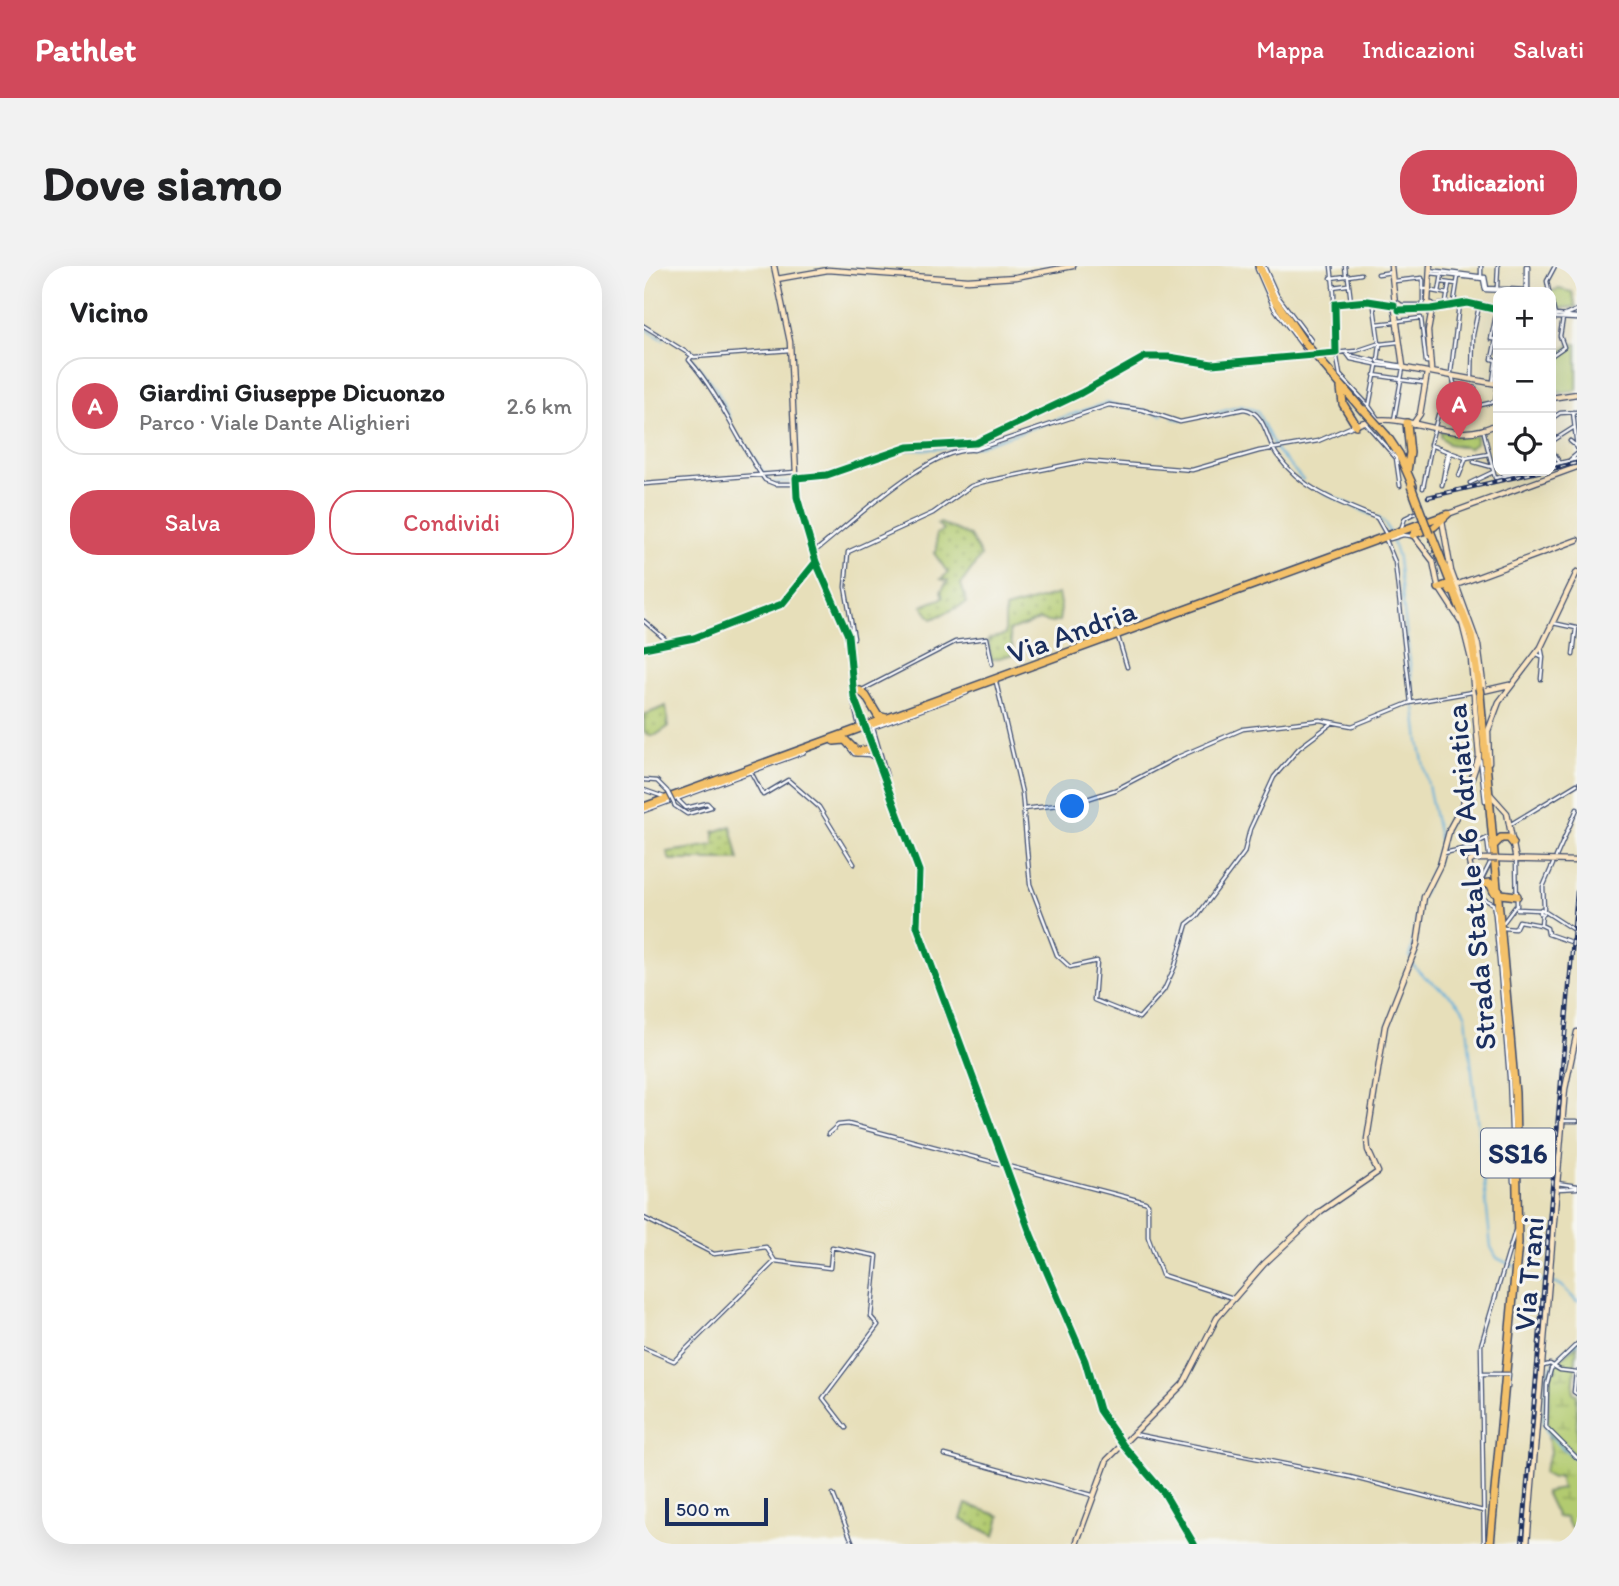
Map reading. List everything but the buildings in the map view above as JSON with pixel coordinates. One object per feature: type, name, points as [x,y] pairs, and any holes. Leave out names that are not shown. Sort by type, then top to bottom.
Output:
[{"type":"highway","name":"Strada Statale 16 Adriatica","points":[[1260,266],[1279,305],[1304,343],[1365,409],[1399,454],[1412,486]]},
{"type":"highway","name":"Strada Statale 16 Adriatica","points":[[1330,371],[1339,384],[1365,409]]},
{"type":"highway","points":[[1339,384],[1341,400],[1360,423]]},
{"type":"highway","points":[[1341,400],[1347,396],[1354,400]]},
{"type":"highway","points":[[1407,472],[1410,456],[1408,422]]},
{"type":"highway","name":"Strada Statale 16 Adriatica","points":[[1386,437],[1438,527],[1444,567],[1473,651],[1479,691],[1486,802],[1517,1121],[1519,1222],[1489,1544]]},
{"type":"highway","points":[[1399,454],[1406,460],[1410,456]]},
{"type":"highway","points":[[644,808],[827,742],[862,725],[1426,522]]},
{"type":"highway","points":[[1438,527],[1439,548],[1447,547]]},
{"type":"highway","points":[[644,808],[862,725],[1390,536],[1415,534]]},
{"type":"highway","points":[[1438,586],[1446,581],[1441,552],[1447,547]]},
{"type":"highway","name":"Strada Statale 16 Adriatica","points":[[1444,567],[1471,635],[1479,691],[1497,902]]},
{"type":"highway","points":[[1438,586],[1447,584],[1455,599]]},
{"type":"highway","points":[[856,692],[866,696],[875,713],[882,719],[893,716]]},
{"type":"highway","points":[[850,747],[850,739],[862,725],[873,722],[875,713]]},
{"type":"highway","points":[[827,742],[842,739],[857,752],[870,747]]},
{"type":"highway","points":[[1486,802],[1487,813]]},
{"type":"highway","points":[[1490,830],[1511,845]]},
{"type":"highway","points":[[1492,844],[1511,845]]},
{"type":"highway","points":[[1479,882],[1491,879],[1493,870]]},
{"type":"highway","points":[[1479,882],[1492,885],[1497,902],[1515,902]]},
{"type":"highway","points":[[1496,887],[1515,902]]},
{"type":"main road","points":[[1415,534],[1426,522],[1438,527]]},
{"type":"main road","points":[[1415,534],[1438,527]]},
{"type":"street","points":[[774,266],[790,350],[796,479],[816,562],[848,639],[851,677],[862,725],[919,872],[917,926],[1049,1281],[1085,1361],[1099,1410],[1123,1445],[1164,1493],[1194,1544]]},
{"type":"street","points":[[777,279],[828,270],[968,280],[1016,276],[1073,266]]},
{"type":"street","points":[[1331,266],[1336,353],[1340,375],[1376,420]]},
{"type":"street","points":[[1346,266],[1350,302]]},
{"type":"street","points":[[1481,266],[1481,278]]},
{"type":"street","points":[[1525,287],[1527,266]]},
{"type":"street","points":[[1548,287],[1547,281],[1555,266]]},
{"type":"street","points":[[1496,287],[1498,267]]},
{"type":"street","points":[[1378,274],[1392,268]]},
{"type":"street","points":[[1392,268],[1396,306]]},
{"type":"street","points":[[1392,268],[1408,422]]},
{"type":"street","points":[[1431,270],[1458,275]]},
{"type":"street","points":[[1431,270],[1481,278],[1485,280],[1485,290],[1493,289]]},
{"type":"street","points":[[1408,422],[1429,370],[1428,290],[1431,270]]},
{"type":"street","points":[[1332,278],[1361,274]]},
{"type":"street","points":[[1439,292],[1442,274]]},
{"type":"street","points":[[1525,287],[1527,274]]},
{"type":"street","points":[[1454,304],[1458,275]]},
{"type":"street","points":[[1347,276],[1350,302]]},
{"type":"street","points":[[1395,281],[1422,279],[1428,290]]},
{"type":"street","points":[[1441,282],[1457,284]]},
{"type":"street","points":[[1446,303],[1449,283]]},
{"type":"street","points":[[1333,286],[1347,285]]},
{"type":"street","points":[[1428,290],[1448,293]]},
{"type":"street","points":[[1335,304],[1368,301],[1396,306],[1480,304]]},
{"type":"street","points":[[1429,306],[1446,303],[1480,304],[1493,308]]},
{"type":"street","points":[[1460,304],[1451,373],[1460,410]]},
{"type":"street","points":[[1472,377],[1473,335],[1480,304]]},
{"type":"street","points":[[1365,409],[1379,345],[1374,306]]},
{"type":"street","points":[[1425,338],[1429,306]]},
{"type":"street","points":[[1563,317],[1576,311]]},
{"type":"street","points":[[1556,316],[1575,319],[1576,311]]},
{"type":"street","points":[[1556,353],[1564,347],[1560,336],[1563,317]]},
{"type":"street","points":[[1376,324],[1421,318],[1429,370],[1408,422]]},
{"type":"street","points":[[644,326],[685,348],[692,357]]},
{"type":"street","points":[[644,484],[763,474],[810,479],[863,465],[908,447],[976,443],[1081,393],[1145,357],[1176,358],[1211,365],[1347,352],[1398,342]]},
{"type":"street","points":[[1304,343],[1309,355]]},
{"type":"street","points":[[692,357],[790,350]]},
{"type":"street","points":[[1347,352],[1351,357],[1493,382]]},
{"type":"street","points":[[692,357],[689,360],[714,389],[731,425],[771,484],[796,479]]},
{"type":"street","points":[[1451,373],[1493,382]]},
{"type":"street","points":[[1374,375],[1425,383]]},
{"type":"street","points":[[1454,384],[1475,388],[1472,407]]},
{"type":"street","points":[[1556,395],[1577,392]]},
{"type":"street","points":[[1423,488],[1438,415],[1493,402]]},
{"type":"street","points":[[814,552],[903,478],[961,450],[974,450],[1109,405],[1143,410],[1181,422],[1226,410],[1253,411],[1261,419],[1275,449],[1309,488],[1377,518],[1390,536],[1413,703]]},
{"type":"street","points":[[1556,416],[1575,412],[1573,428],[1577,447]]},
{"type":"street","points":[[848,639],[854,638],[845,587],[848,552],[933,513],[971,486],[1084,461],[1192,470],[1318,441],[1360,423],[1376,420],[1408,422],[1467,434],[1484,432],[1493,427]]},
{"type":"street","points":[[1360,423],[1396,458],[1400,486]]},
{"type":"street","points":[[1556,439],[1573,428]]},
{"type":"street","points":[[1470,483],[1493,472],[1484,432]]},
{"type":"street","points":[[1570,441],[1577,447]]},
{"type":"street","points":[[1431,448],[1466,458],[1489,454]]},
{"type":"street","points":[[1443,485],[1449,453]]},
{"type":"street","points":[[1571,461],[1577,454]]},
{"type":"street","points":[[1556,457],[1560,463]]},
{"type":"street","points":[[1459,476],[1466,458]]},
{"type":"street","points":[[1556,464],[1577,459]]},
{"type":"street","points":[[1474,462],[1492,467]]},
{"type":"street","points":[[1438,527],[1577,467]]},
{"type":"street","points":[[1390,536],[1402,528],[1405,518],[1419,511],[1425,512],[1426,522],[1438,527],[1475,636],[1483,744],[1491,795],[1504,808],[1511,845],[1515,902],[1504,919],[1503,928],[1514,1062]]},
{"type":"street","points":[[1415,534],[1434,563],[1438,586],[1462,623],[1479,691]]},
{"type":"street","name":"Via Andria","points":[[856,692],[879,716],[886,717],[1329,555],[1390,536]]},
{"type":"street","name":"Via Andria","points":[[884,778],[873,728],[1390,536]]},
{"type":"street","points":[[1456,585],[1577,540]]},
{"type":"street","points":[[644,621],[663,639],[690,639],[782,604],[816,562]]},
{"type":"street","points":[[1541,679],[1541,647],[1577,572]]},
{"type":"street","points":[[1553,623],[1576,628],[1573,655]]},
{"type":"street","points":[[644,648],[683,638],[690,639]]},
{"type":"street","points":[[856,692],[955,642],[987,638],[992,664]]},
{"type":"street","points":[[1118,638],[1127,667]]},
{"type":"street","points":[[1076,1544],[1107,1460],[1183,1384],[1211,1327],[1233,1298],[1264,1264],[1321,1211],[1378,1172],[1369,1153],[1367,1139],[1385,1026],[1410,964],[1424,897],[1444,853],[1450,828],[1463,804],[1490,724],[1510,685],[1540,655]]},
{"type":"street","points":[[996,682],[1024,809],[1030,884],[1057,955],[1070,967],[1097,961],[1094,1000],[1139,1018],[1169,980],[1187,924],[1197,916],[1244,853],[1250,828],[1274,778],[1299,748],[1332,724]]},
{"type":"street","points":[[1024,809],[1075,803],[1115,790],[1178,757],[1243,729],[1316,720],[1355,725],[1413,703],[1510,685]]},
{"type":"street","points":[[712,780],[858,727],[856,692]]},
{"type":"street","points":[[644,808],[677,799],[840,740],[853,754],[873,757],[884,778]]},
{"type":"street","points":[[1479,757],[1486,802]]},
{"type":"street","points":[[751,772],[764,795],[788,780],[819,807],[855,864]]},
{"type":"street","points":[[644,780],[657,781],[668,792],[675,806],[687,814],[711,807],[707,803],[686,808],[677,799]]},
{"type":"street","points":[[644,808],[698,784]]},
{"type":"street","points":[[1506,859],[1511,845],[1577,784]]},
{"type":"street","points":[[644,790],[667,797]]},
{"type":"street","points":[[656,801],[659,794]]},
{"type":"street","points":[[659,794],[662,799]]},
{"type":"street","points":[[1556,857],[1577,809]]},
{"type":"street","points":[[1444,853],[1467,848],[1487,838],[1490,863],[1479,882],[1478,893],[1494,906],[1507,1052],[1515,1231],[1481,1345],[1483,1511],[1489,1544]]},
{"type":"street","points":[[1506,859],[1511,845]]},
{"type":"street","points":[[1511,845],[1525,860],[1576,861]]},
{"type":"street","points":[[1479,882],[1468,867],[1471,860],[1506,859]]},
{"type":"street","points":[[1541,925],[1543,887],[1553,864]]},
{"type":"street","points":[[1515,902],[1542,912],[1572,929]]},
{"type":"street","points":[[1503,928],[1515,929],[1519,921],[1541,925],[1547,928],[1548,934],[1571,942]]},
{"type":"street","name":"Via Trani","points":[[1527,1544],[1568,1064],[1577,1032]]},
{"type":"street","points":[[1563,1119],[1577,1120]]},
{"type":"street","points":[[828,1133],[838,1125],[848,1124],[1148,1204],[1148,1237],[1161,1276],[1233,1298]]},
{"type":"street","points":[[1557,1183],[1577,1187]]},
{"type":"street","points":[[1556,1192],[1564,1187],[1577,1187]]},
{"type":"street","points":[[644,1218],[712,1254],[766,1247],[774,1259],[830,1268],[832,1247],[877,1256],[871,1317],[877,1325],[823,1398],[846,1428]]},
{"type":"street","points":[[644,1348],[674,1361],[774,1259]]},
{"type":"street","points":[[1577,1345],[1551,1365],[1547,1384],[1546,1427],[1577,1458]]},
{"type":"street","points":[[1541,1366],[1551,1365],[1576,1372],[1574,1392],[1577,1394]]},
{"type":"street","points":[[1481,1374],[1509,1374],[1489,1544]]},
{"type":"street","points":[[1134,1434],[1350,1477],[1483,1511]]},
{"type":"street","points":[[945,1455],[1092,1495]]},
{"type":"street","points":[[834,1494],[853,1544]]},
{"type":"green space","points":[[1556,290],[1572,292],[1576,307],[1563,308],[1556,313]]},
{"type":"green space","points":[[1570,344],[1577,344],[1577,390],[1560,393],[1556,389],[1557,354]]},
{"type":"green space","points":[[1441,431],[1463,437],[1476,436],[1476,443],[1469,448],[1449,444],[1441,437]]},
{"type":"green space","points":[[937,524],[970,536],[981,556],[961,584],[967,603],[932,619],[922,606],[943,598],[941,591],[948,581],[941,579],[948,573],[934,553],[937,550],[936,534],[944,530]]},
{"type":"green space","points":[[1058,594],[1061,609],[1059,621],[1052,623],[1039,620],[1009,631],[1014,654],[991,660],[988,639],[1005,635],[1005,609]]},
{"type":"green space","points":[[666,706],[668,727],[656,735],[647,735],[644,731],[644,715]]},
{"type":"green space","points":[[731,826],[739,860],[670,860],[667,852],[714,845],[714,832]]},
{"type":"green space","points":[[1577,1345],[1573,1393],[1577,1394],[1577,1456],[1550,1434],[1547,1426],[1551,1370],[1557,1370],[1554,1365]]},
{"type":"green space","points":[[1548,1435],[1577,1460],[1577,1526],[1570,1527],[1566,1518],[1557,1517],[1545,1492],[1562,1489],[1559,1476],[1552,1478],[1543,1473],[1550,1453]]},
{"type":"green space","points":[[966,1504],[1000,1516],[995,1536],[961,1519]]},
{"type":"waterway","points":[[644,328],[664,340]]},
{"type":"waterway","points":[[692,358],[716,389],[730,418]]},
{"type":"waterway","points":[[905,450],[975,447],[1106,403],[1163,415]]},
{"type":"waterway","points":[[1213,414],[1241,406],[1257,411],[1276,450],[1303,480]]},
{"type":"waterway","points":[[1172,418],[1184,420]]},
{"type":"waterway","points":[[741,438],[769,480]]},
{"type":"waterway","points":[[774,482],[810,481],[880,459]]},
{"type":"waterway","points":[[1323,492],[1372,515]]},
{"type":"waterway","points":[[1377,517],[1385,523],[1390,534]]},
{"type":"waterway","points":[[1392,539],[1398,559],[1419,742],[1441,847],[1419,903],[1410,958]]},
{"type":"waterway","points":[[1412,963],[1425,977],[1456,1000],[1466,1016],[1491,1247],[1497,1258],[1513,1266]]},
{"type":"waterway","points":[[1519,1269],[1534,1279],[1561,1285],[1577,1302]]},
{"type":"waterway","points":[[1577,1342],[1558,1357],[1547,1373],[1543,1423],[1549,1436],[1577,1460]]},
{"type":"railway","points":[[1556,468],[1577,463]]},
{"type":"railway","points":[[1428,497],[1520,476]]},
{"type":"railway","points":[[1522,1544],[1577,892]]},
{"type":"cycle path","points":[[1194,1544],[1164,1493],[1123,1445],[1099,1410],[1085,1361],[1031,1235],[917,926],[919,871],[854,697],[848,635],[816,562],[797,497],[796,478],[827,475],[908,447],[976,443],[1081,393],[1145,357],[1169,357],[1212,364],[1336,353],[1335,304],[1368,301],[1394,305]]},
{"type":"cycle path","points":[[1399,310],[1431,309],[1467,303],[1493,309]]},
{"type":"cycle path","points":[[644,648],[694,638],[782,604],[816,562]]},
{"type":"place","name":"Giardini Giuseppe Dicuonzo","points":[[1459,439]]}]
